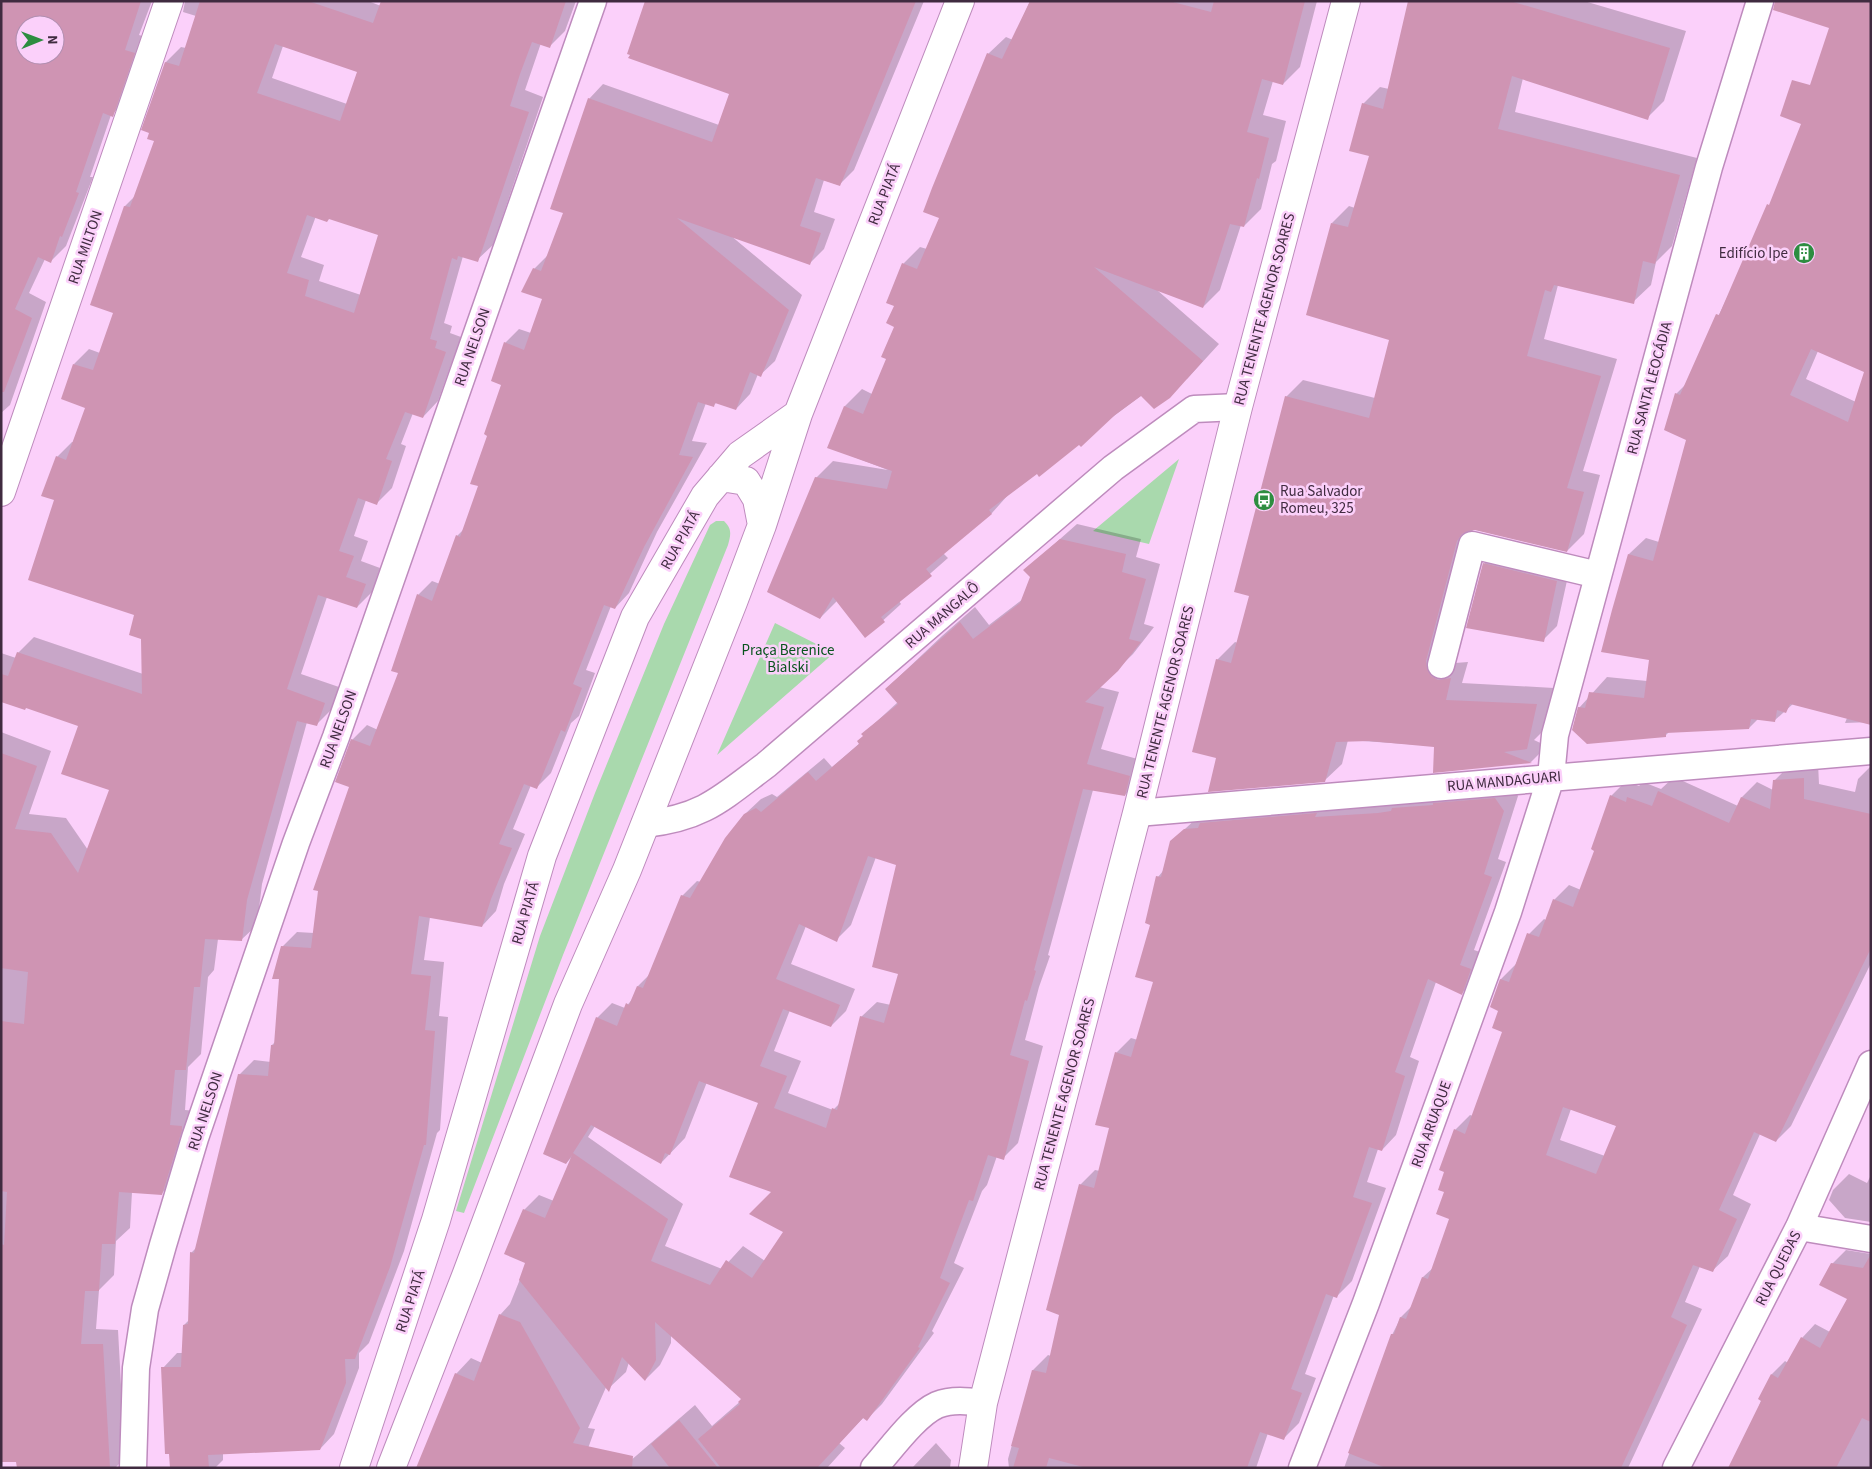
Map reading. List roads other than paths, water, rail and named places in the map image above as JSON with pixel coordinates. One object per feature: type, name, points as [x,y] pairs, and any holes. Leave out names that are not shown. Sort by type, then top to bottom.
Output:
[{"type":"street","name":"RUA MILTON","points":[[1,492],[169,1]]},
{"type":"street","name":"RUA NELSON","points":[[133,1468],[136,1368],[145,1309],[195,1138],[296,843],[342,718],[593,1]]},
{"type":"street","name":"RUA PIATÁ","points":[[391,1468],[470,1267],[568,1004],[645,824],[762,525],[798,414],[960,1]]},
{"type":"street","name":"RUA TENENTE AGENOR SOARES","points":[[972,1468],[983,1403],[1137,813],[1238,407],[1346,1]]},
{"type":"street","name":"RUA SANTA LEOCÁDIA","points":[[1551,777],[1555,736],[1598,575],[1709,167],[1760,1]]},
{"type":"street","name":"RUA MANGALÔ","points":[[645,824],[670,822],[707,808],[766,765],[1114,468],[1194,409],[1238,407]]},
{"type":"street","name":"RUA PIATÁ","points":[[354,1468],[436,1220],[542,856],[635,618],[705,496],[740,455],[798,414]]},
{"type":"street","points":[[721,477],[746,482],[757,499],[762,525]]},
{"type":"street","points":[[1441,665],[1472,545],[1598,575]]},
{"type":"street","name":"RUA MANDAGUARI","points":[[1137,813],[1871,751]]},
{"type":"street","name":"RUA ARUAQUE","points":[[1302,1468],[1366,1303],[1508,912],[1551,777]]},
{"type":"street","name":"RUA QUEDAS","points":[[1676,1468],[1799,1227],[1871,1064]]},
{"type":"street","points":[[1799,1227],[1871,1239]]},
{"type":"street","points":[[874,1468],[915,1422],[937,1405],[959,1400],[983,1403]]},
{"type":"place","name":"Edifício Ipe","points":[[1804,253]]},
{"type":"place","name":"Rua Salvador Romeu, 325","points":[[1264,500]]},
{"type":"park label","name":"Praça Berenice Bialski","points":[[788,658]]}]
